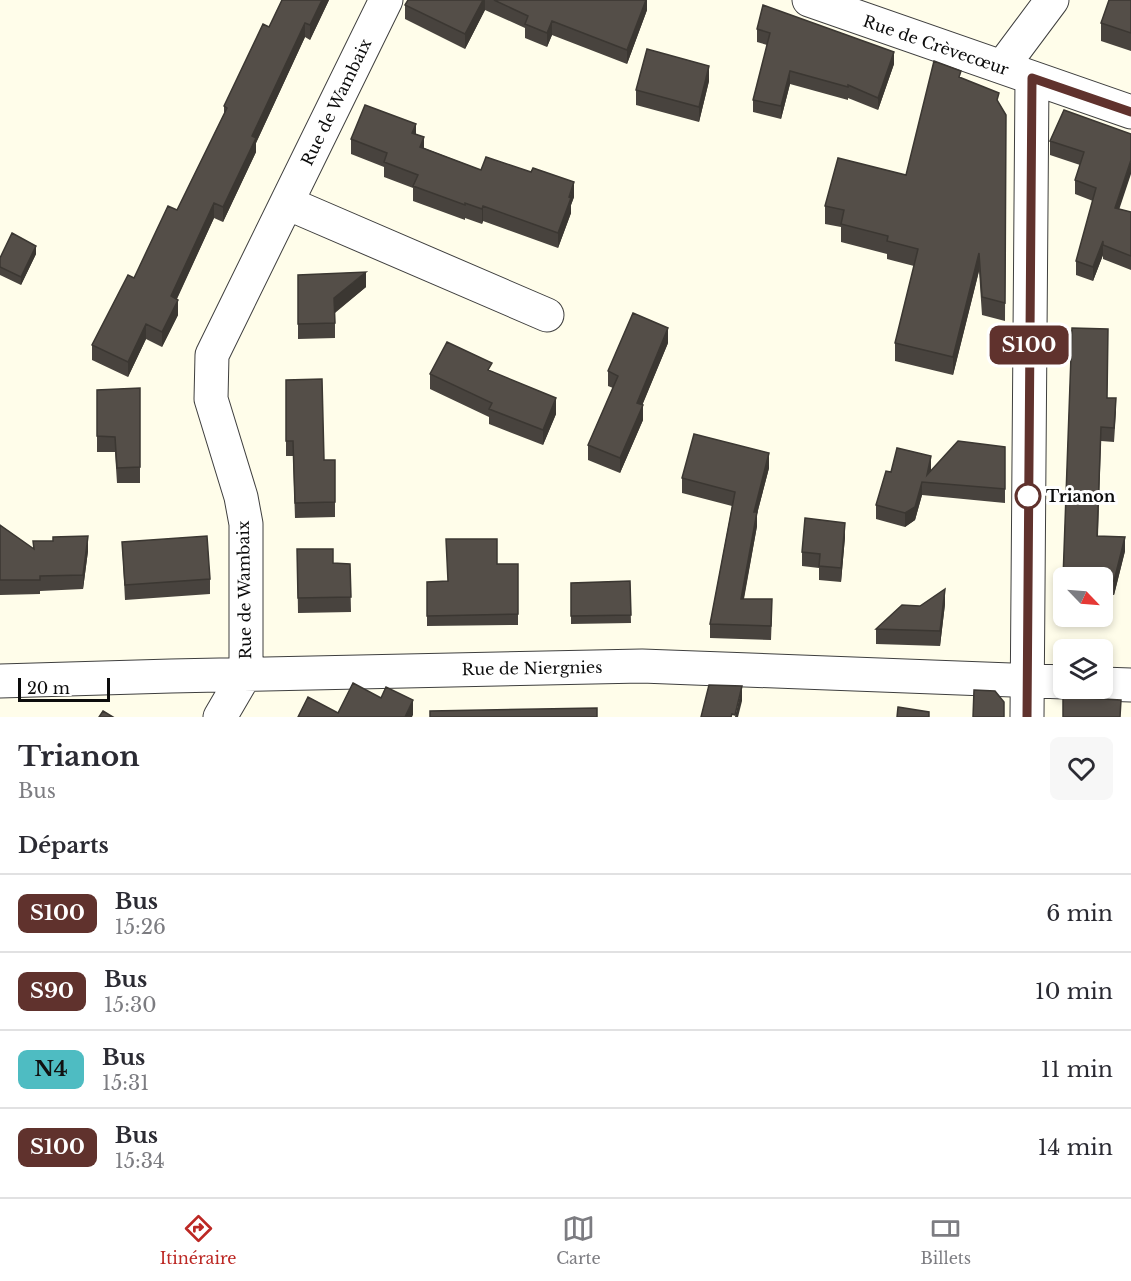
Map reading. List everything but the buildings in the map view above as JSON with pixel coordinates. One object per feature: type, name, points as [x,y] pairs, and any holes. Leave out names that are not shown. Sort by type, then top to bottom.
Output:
[{"type":"street","name":"Rue de Wambaix","points":[[244,674],[246,524],[241,497],[211,399],[212,355],[386,0]]},
{"type":"street","name":"Rue de Crèvecœur","points":[[809,0],[1131,112]]},
{"type":"street","points":[[1027,717],[1017,73],[1052,0]]},
{"type":"street","points":[[287,203],[547,315]]},
{"type":"street","name":"Rue de Niergnies","points":[[0,681],[642,666],[1053,682]]},
{"type":"street","points":[[220,717],[244,674]]},
{"type":"street","points":[[1113,684],[1131,685]]},
{"type":"bus line","name":"S100","points":[[1027,717],[1032,78],[1131,112]]},
{"type":"place","name":"Trianon","points":[[1028,496]]}]
